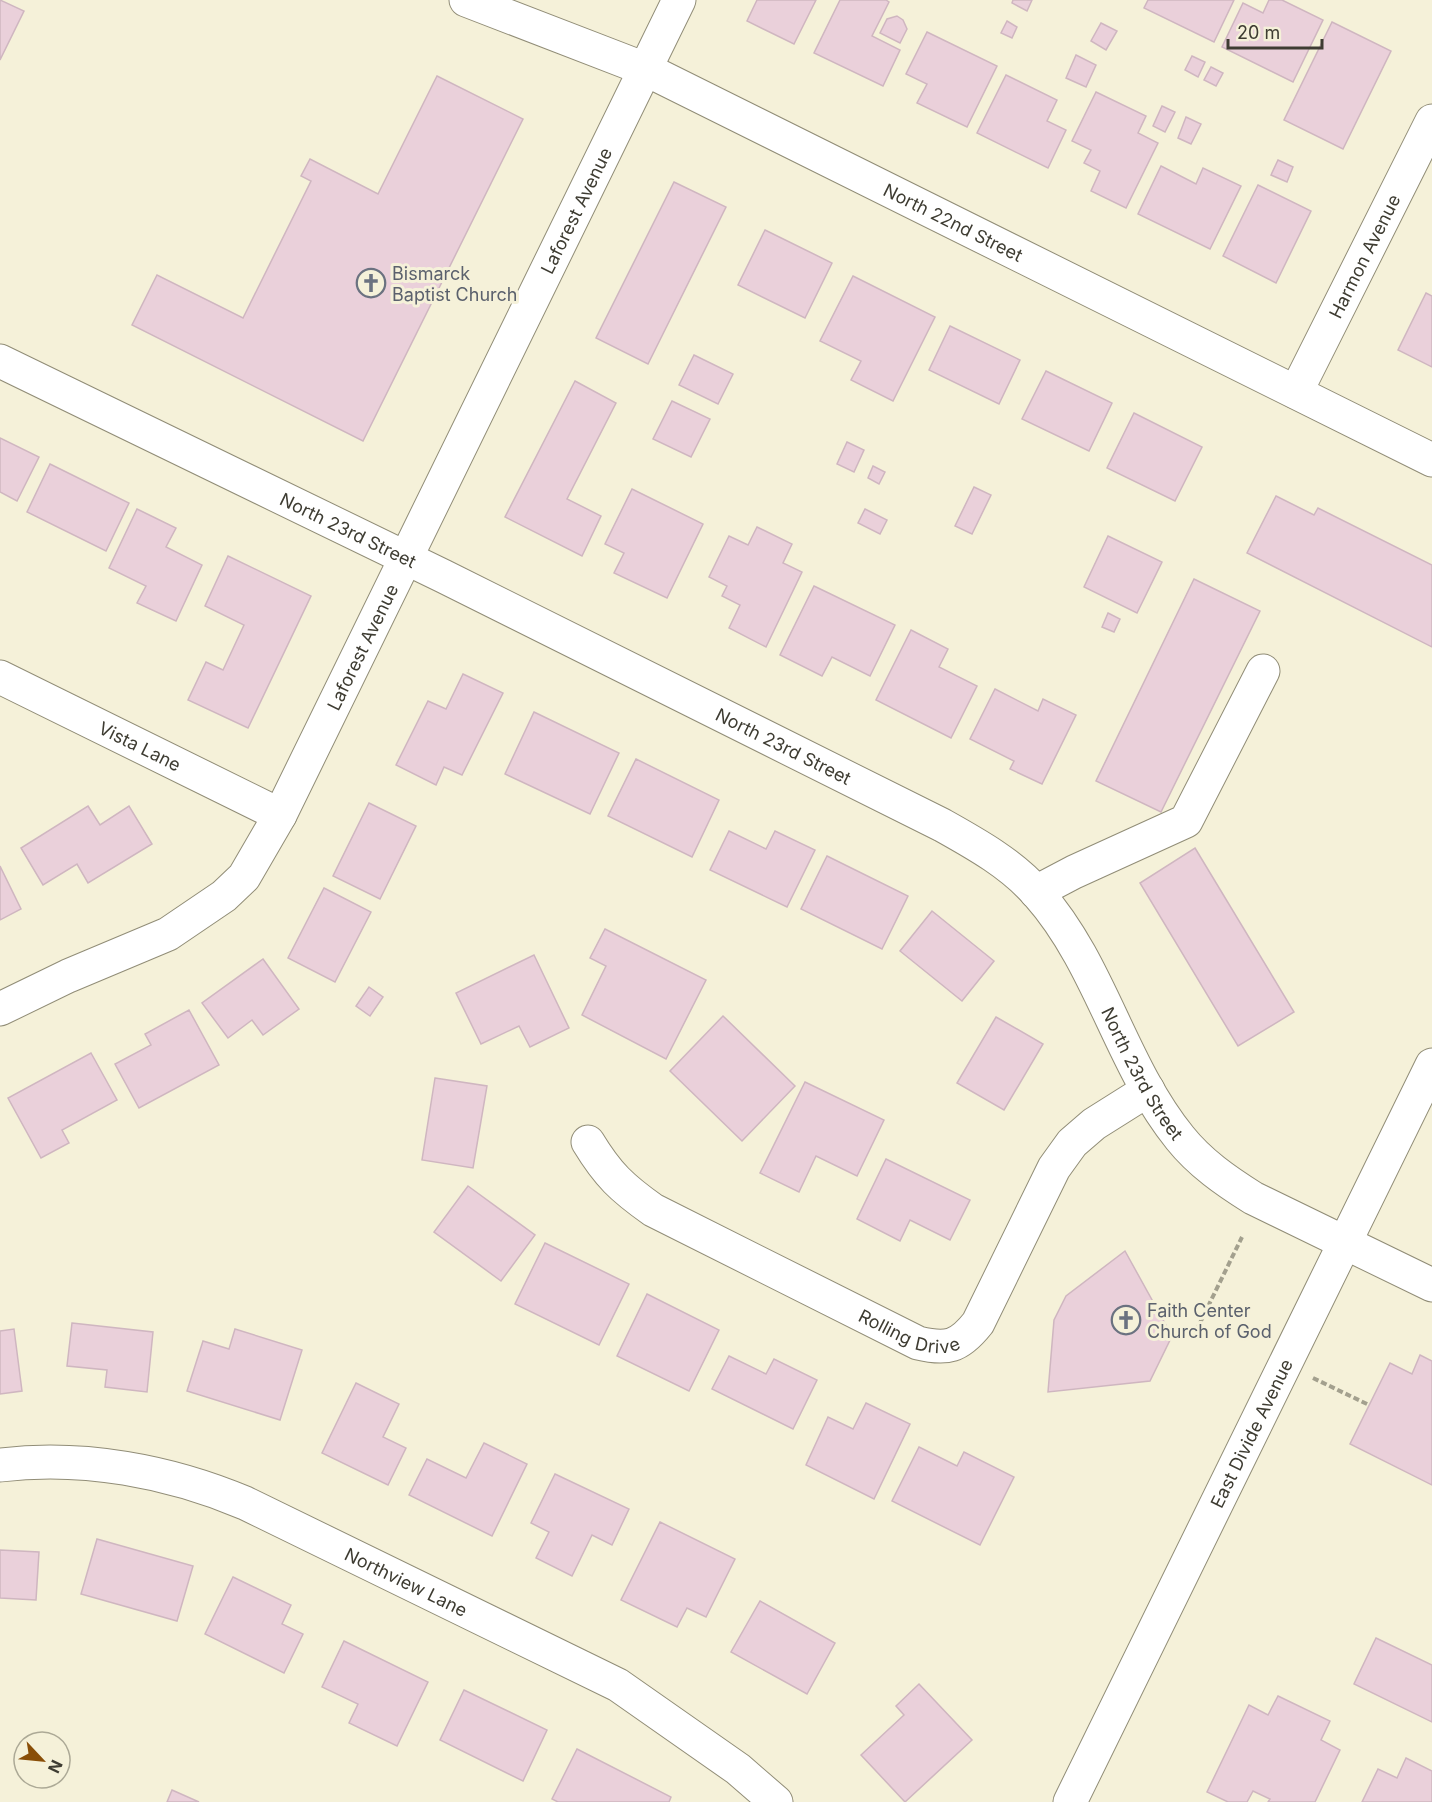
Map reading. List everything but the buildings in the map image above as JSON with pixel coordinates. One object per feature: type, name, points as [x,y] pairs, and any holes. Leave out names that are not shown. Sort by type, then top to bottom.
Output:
[{"type":"street","name":"North 22nd Street","points":[[466,0],[645,69],[1432,460]]},
{"type":"street","name":"Laforest Avenue","points":[[0,1009],[68,976],[168,934],[224,896],[244,878],[280,815],[679,0]]},
{"type":"street","name":"Harmon Avenue","points":[[1296,392],[1432,121]]},
{"type":"street","name":"North 23rd Street","points":[[0,361],[405,558],[942,825],[993,855],[1036,892],[1054,914],[1084,962],[1148,1090],[1180,1138],[1203,1163],[1253,1198],[1432,1286]]},
{"type":"street","points":[[1036,892],[1074,872],[1186,821],[1263,671]]},
{"type":"street","name":"Vista Lane","points":[[0,677],[280,815]]},
{"type":"street","name":"East Divide Avenue","points":[[1070,1802],[1432,1065]]},
{"type":"street","name":"Rolling Drive","points":[[588,1142],[604,1169],[627,1191],[653,1210],[918,1343],[937,1348],[953,1346],[967,1337],[978,1323],[1054,1168],[1072,1143],[1094,1124],[1148,1090]]},
{"type":"street","name":"Northview Lane","points":[[0,1465],[76,1464],[149,1472],[218,1491],[618,1685],[738,1769],[776,1802]]},
{"type":"path","points":[[1196,1331],[1242,1237]]},
{"type":"path","points":[[1285,1365],[1369,1405]]},
{"type":"place","name":"Bismarck Baptist Church","points":[[371,283]]},
{"type":"place","name":"Faith Center Church of God","points":[[1126,1320]]}]
